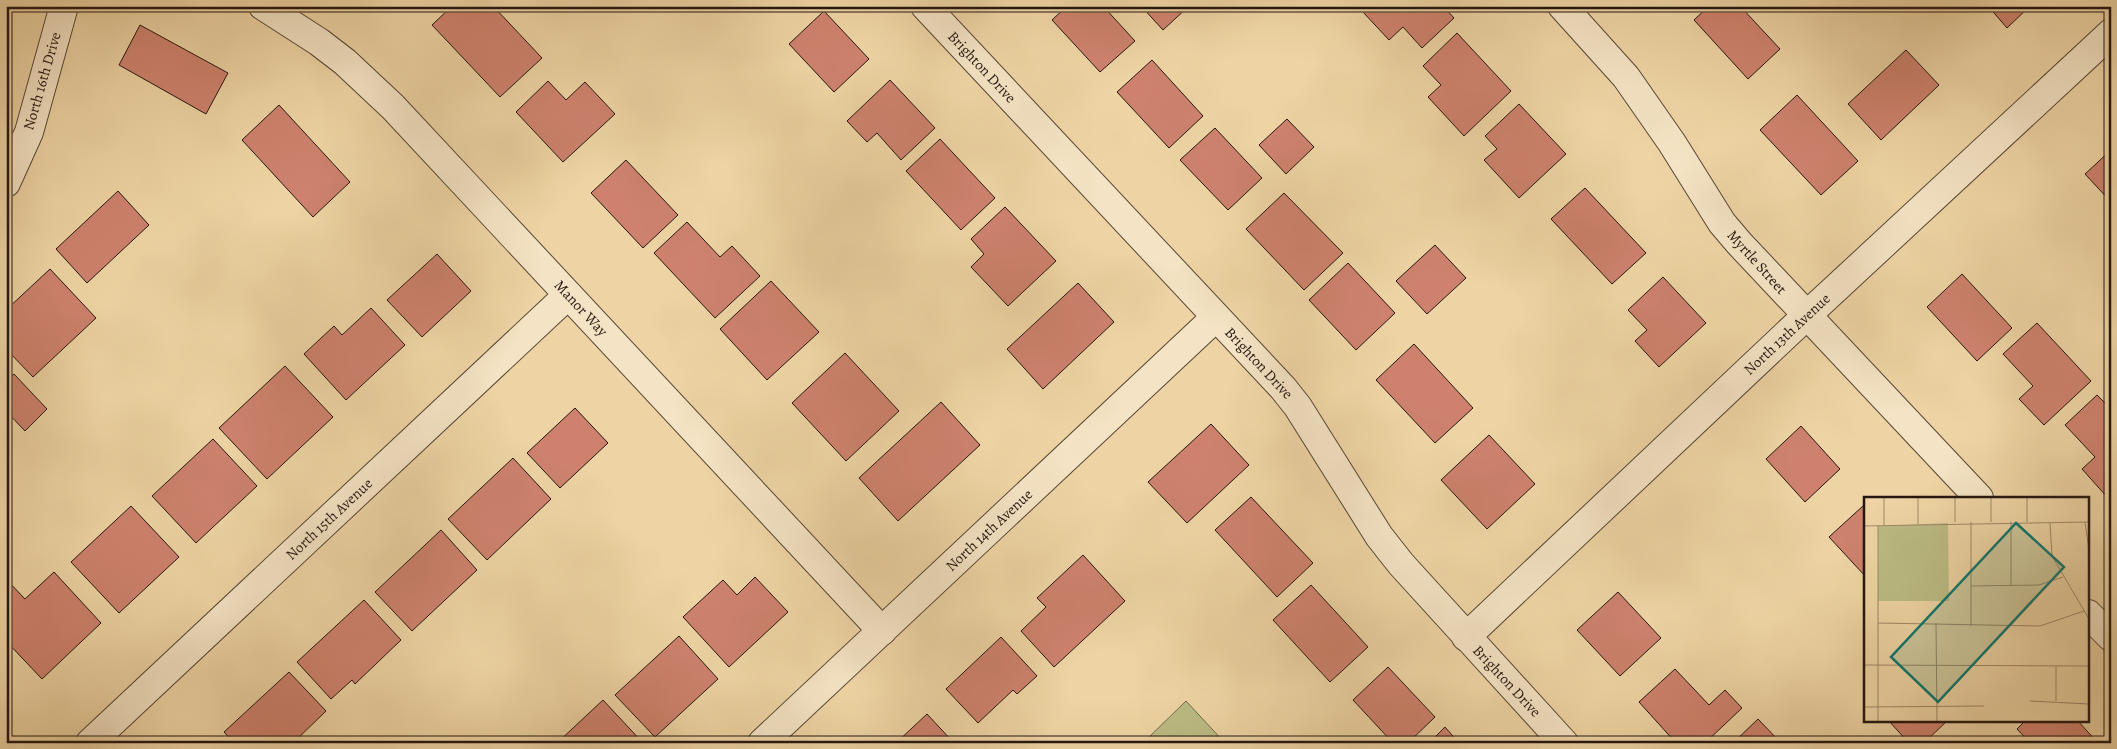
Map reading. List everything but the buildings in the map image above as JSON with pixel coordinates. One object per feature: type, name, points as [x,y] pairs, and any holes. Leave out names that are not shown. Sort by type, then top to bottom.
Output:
[{"type":"street","name":"North 16th Drive","points":[[6,183],[29,132],[64,6]]},
{"type":"street","name":"Manor Way","points":[[263,6],[319,42],[386,101],[882,631]]},
{"type":"street","name":"Brighton Drive","points":[[925,6],[1283,388],[1298,406],[1379,536],[1401,564],[1564,743]]},
{"type":"street","name":"Myrtle Street","points":[[1562,6],[1626,76],[1672,143],[1722,223],[1806,316],[1978,497]]},
{"type":"street","name":"North 13th Avenue","points":[[1466,637],[1806,316],[2111,33]]},
{"type":"street","name":"North 15th Avenue","points":[[90,743],[568,295]]},
{"type":"street","name":"North 14th Avenue","points":[[762,743],[1216,317]]},
{"type":"street","points":[[2090,616],[2111,637]]},
{"type":"green space","points":[[1186,701],[1225,743],[1143,743]]}]
